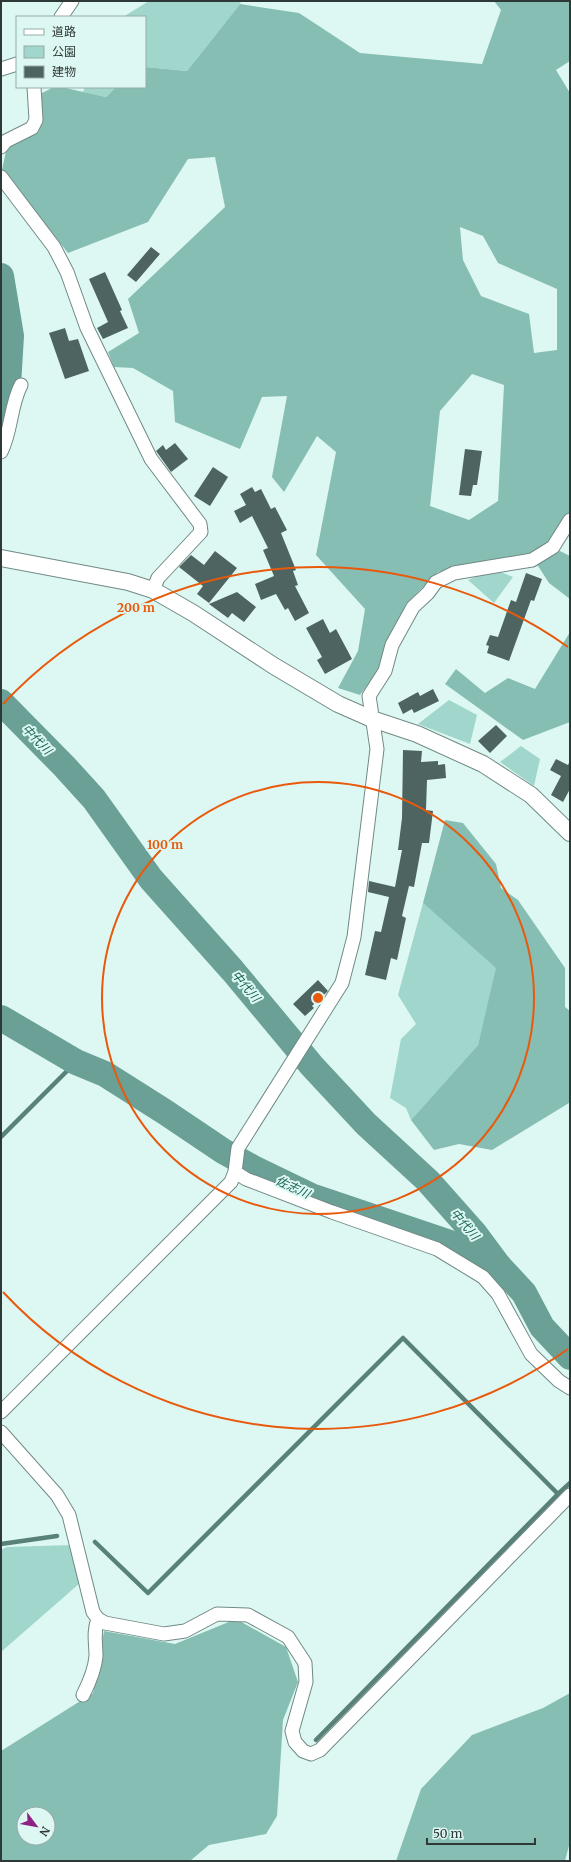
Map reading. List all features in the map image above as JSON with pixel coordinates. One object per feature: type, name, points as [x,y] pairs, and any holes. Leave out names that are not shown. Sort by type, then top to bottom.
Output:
[{"type":"street","points":[[62,16],[72,1]]},
{"type":"street","points":[[1,69],[16,64]]},
{"type":"street","points":[[1,146],[6,141],[32,128],[36,120],[34,88]]},
{"type":"street","points":[[1,177],[54,247],[67,272],[87,328],[151,459],[200,524],[201,532],[158,578],[153,590]]},
{"type":"street","points":[[1,452],[10,430],[15,397],[21,384]]},
{"type":"street","points":[[1,1412],[231,1182],[235,1172],[238,1148],[342,983],[354,937],[377,749],[369,696],[384,671],[392,645],[413,607],[428,593],[436,582],[454,574],[532,560],[553,547],[570,520]]},
{"type":"street","points":[[1,558],[128,582],[153,590],[193,613],[274,666],[338,704],[372,719],[417,734],[483,764],[531,795],[570,832]]},
{"type":"street","points":[[235,1172],[246,1179],[332,1212],[437,1249],[483,1277],[498,1294],[531,1354],[559,1381],[570,1388]]},
{"type":"street","points":[[1,1432],[58,1494],[69,1514],[94,1612],[98,1619],[105,1623],[164,1634],[185,1631],[217,1614],[248,1615],[288,1637],[305,1663],[306,1676],[306,1682],[292,1731],[295,1742],[303,1751],[311,1754],[320,1750],[570,1496]]},
{"type":"street","points":[[83,1695],[92,1678],[96,1657],[95,1628],[98,1619]]},
{"type":"green space","points":[[149,1],[241,1],[187,71],[146,67],[146,16],[125,16]]},
{"type":"green space","points":[[494,1],[570,1],[570,61],[556,70],[570,93],[570,511],[548,545],[570,556],[570,599],[549,583],[531,555],[438,572],[406,604],[376,674],[360,695],[338,688],[358,651],[365,609],[316,555],[336,452],[317,436],[284,492],[272,477],[287,396],[262,397],[240,449],[175,422],[173,391],[133,368],[114,367],[108,352],[139,333],[128,299],[225,207],[215,157],[188,159],[148,222],[68,253],[2,170],[7,146],[40,129],[40,94],[52,88],[66,88],[106,97],[115,88],[146,88],[146,67],[187,71],[240,4],[299,13],[360,53],[482,64],[501,10]],"holes":[[[460,227],[483,236],[498,263],[557,289],[557,350],[534,353],[529,314],[481,296],[463,260]],[[472,374],[504,385],[498,501],[469,520],[430,506],[440,411]]]},
{"type":"green space","points":[[85,88],[115,88],[106,97],[83,92]]},
{"type":"green space","points":[[493,569],[513,577],[494,603],[468,580]]},
{"type":"green space","points":[[570,632],[570,722],[523,740],[445,684],[456,669],[485,693],[508,678],[535,689]]},
{"type":"green space","points":[[449,700],[477,715],[470,744],[418,724]]},
{"type":"green space","points":[[521,746],[540,759],[534,786],[500,762]]},
{"type":"green space","points":[[445,820],[463,823],[496,864],[501,888],[518,900],[565,968],[565,1007],[570,1011],[569,1103],[492,1150],[459,1144],[434,1150],[411,1120],[478,1045],[496,968],[423,903]]},
{"type":"green space","points":[[423,903],[497,968],[478,1045],[411,1120],[406,1108],[390,1098],[401,1039],[416,1024],[398,995]]},
{"type":"green space","points":[[72,1545],[80,1583],[1,1652],[1,1550],[7,1547]]},
{"type":"green space","points":[[236,1619],[286,1647],[298,1682],[283,1720],[277,1816],[266,1834],[209,1845],[190,1861],[1,1861],[1,1751],[93,1693],[104,1631],[175,1644]]},
{"type":"green space","points":[[570,1693],[570,1842],[565,1861],[396,1861],[421,1789],[472,1735],[543,1708]]},
{"type":"building","points":[[151,247],[160,254],[136,282],[127,275]]},
{"type":"building","points":[[105,272],[122,310],[120,311],[128,328],[103,339],[97,328],[108,322],[89,279]]},
{"type":"building","points":[[65,328],[69,341],[78,339],[89,371],[65,379],[49,333]]},
{"type":"building","points":[[175,443],[188,459],[171,472],[156,451],[163,445],[166,450]]},
{"type":"building","points":[[465,449],[482,451],[477,485],[473,485],[471,496],[459,495]]},
{"type":"building","points":[[213,467],[228,477],[210,506],[194,496]]},
{"type":"building","points":[[252,487],[255,492],[261,489],[271,509],[275,507],[287,530],[281,533],[296,570],[293,571],[298,585],[295,586],[309,613],[295,621],[288,608],[285,610],[276,594],[261,600],[255,584],[274,576],[263,550],[268,548],[252,516],[240,523],[234,511],[246,505],[240,494]]},
{"type":"building","points":[[215,551],[237,568],[209,603],[197,594],[203,586],[179,567],[191,555],[204,565]]},
{"type":"building","points":[[526,573],[542,579],[534,601],[531,600],[509,661],[487,653],[489,646],[486,645],[490,635],[498,637],[511,600],[516,602]]},
{"type":"building","points":[[237,592],[256,607],[244,622],[232,613],[228,618],[209,604]]},
{"type":"building","points":[[323,619],[330,633],[336,629],[352,659],[325,674],[317,660],[322,657],[306,628]]},
{"type":"building","points":[[433,689],[439,701],[414,713],[412,709],[403,714],[398,703],[418,692],[420,696]]},
{"type":"building","points":[[496,725],[507,736],[490,753],[478,741]]},
{"type":"building","points":[[403,750],[422,751],[421,762],[438,761],[438,765],[445,764],[446,778],[427,780],[426,810],[433,811],[429,843],[422,843],[414,887],[409,886],[402,916],[406,918],[397,960],[391,958],[386,980],[365,975],[375,931],[381,932],[389,897],[368,892],[369,881],[395,887],[402,850],[398,850],[402,818]]},
{"type":"building","points":[[556,759],[568,765],[570,761],[570,789],[563,802],[551,795],[561,776],[550,770]]},
{"type":"building","points":[[318,980],[328,991],[312,1006],[314,1008],[305,1016],[293,1004]]},
{"type":"waterway","name":"中代川","points":[[1,276],[11,336],[8,385],[1,413]]},
{"type":"waterway","name":"中代川","points":[[1,702],[94,799],[151,879],[233,971],[312,1066],[366,1124],[428,1181],[475,1234],[498,1265]]},
{"type":"waterway","name":"佐志川","points":[[1,1018],[76,1062],[105,1074],[223,1151],[255,1169],[311,1196],[468,1249],[498,1265],[524,1293],[542,1327],[570,1357]]},
{"type":"waterway","points":[[1,1137],[76,1062]]},
{"type":"waterway","points":[[95,1542],[148,1593],[403,1338],[558,1494],[570,1483]]},
{"type":"waterway","points":[[316,1740],[558,1494]]},
{"type":"waterway","points":[[1,1544],[57,1536]]}]
